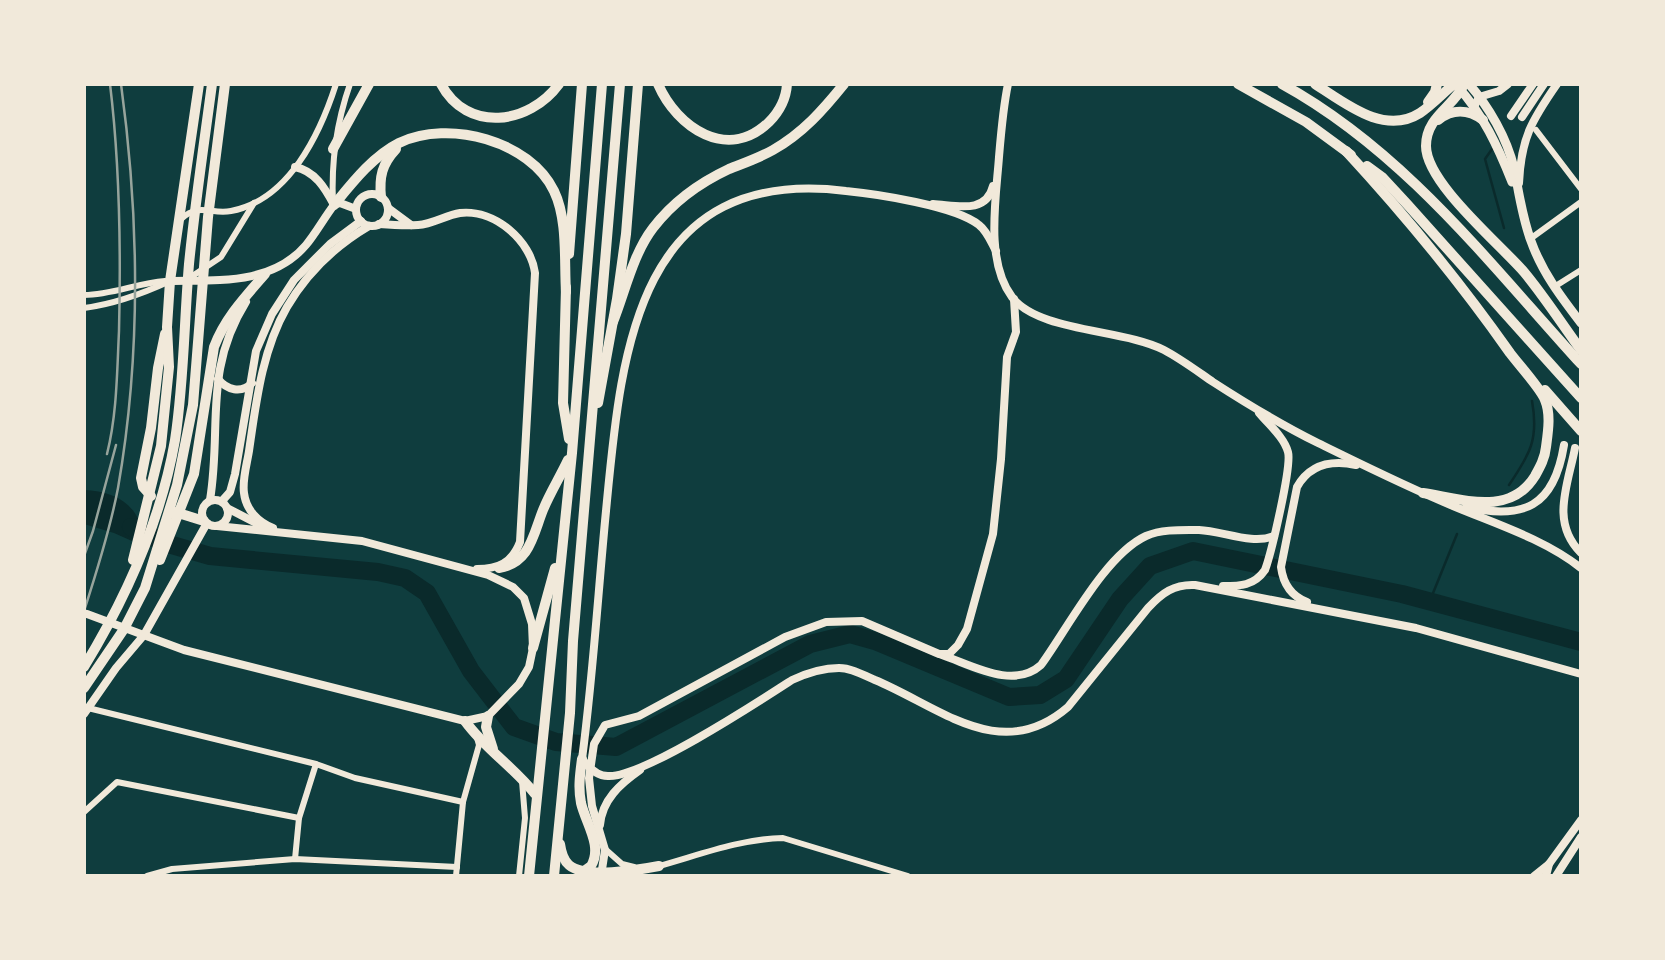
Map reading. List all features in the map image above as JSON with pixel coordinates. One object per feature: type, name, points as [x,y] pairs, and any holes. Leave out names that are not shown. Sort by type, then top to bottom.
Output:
[{"type":"highway","points":[[129,579],[161,446],[169,368],[167,327],[170,281],[199,84]]},
{"type":"highway","points":[[84,667],[115,612],[158,508],[174,440],[180,395],[192,228],[212,84]]},
{"type":"highway","points":[[145,588],[177,485],[192,404],[208,217],[225,84]]},
{"type":"highway","points":[[334,149],[369,84]]},
{"type":"highway","points":[[441,84],[455,102],[468,112],[480,117],[498,119],[525,112],[539,105],[559,84]]},
{"type":"highway","points":[[499,568],[514,564],[527,551],[543,511],[572,453],[563,403],[566,292],[582,84]]},
{"type":"highway","points":[[528,876],[572,453],[602,84]]},
{"type":"highway","points":[[620,84],[588,453],[559,840],[566,862],[583,871],[602,874],[659,866]]},
{"type":"highway","points":[[588,453],[613,322],[626,234],[638,84]]},
{"type":"highway","points":[[658,84],[671,108],[687,125],[723,140],[743,138],[762,128],[782,106],[787,84]]},
{"type":"highway","points":[[613,322],[640,252],[651,231],[669,210],[688,192],[725,171],[772,150],[796,134],[815,118],[844,84]]},
{"type":"highway","points":[[1238,84],[1306,122],[1381,177],[1581,398]]},
{"type":"highway","points":[[1282,84],[1359,135],[1406,175],[1468,236],[1581,364]]},
{"type":"highway","points":[[1315,84],[1371,118],[1400,120],[1420,113],[1461,85]]},
{"type":"highway","points":[[1420,113],[1435,92],[1437,84]]},
{"type":"highway","points":[[1461,85],[1431,128],[1426,146],[1434,172],[1523,272],[1581,349]]},
{"type":"highway","points":[[1431,128],[1440,118],[1454,112],[1472,113],[1483,120]]},
{"type":"highway","points":[[334,205],[374,161],[386,150],[402,142],[438,134],[473,137],[513,150],[541,170],[555,193],[560,210],[566,292]]},
{"type":"highway","points":[[381,197],[379,180],[384,164],[402,142]]},
{"type":"highway","points":[[1346,151],[1392,202],[1581,431]]},
{"type":"highway","points":[[84,688],[124,629],[157,569],[189,488],[201,436],[211,361],[219,334],[234,310],[265,274]]},
{"type":"highway","points":[[1423,493],[1487,503],[1509,500],[1526,488],[1545,456],[1549,416],[1545,399],[1486,317]]},
{"type":"highway","points":[[167,327],[161,349],[151,428],[141,478],[143,487],[155,500],[175,512],[206,522]]},
{"type":"highway","points":[[533,648],[563,537]]},
{"type":"highway","points":[[488,716],[487,734],[495,753]]},
{"type":"highway","points":[[465,721],[477,738],[521,776],[536,794]]},
{"type":"highway","points":[[582,759],[579,781],[581,804],[596,851],[592,866],[583,871]]},
{"type":"highway","points":[[554,876],[562,792]]},
{"type":"highway","points":[[634,876],[659,866]]},
{"type":"main road","points":[[1461,85],[1479,97],[1493,117],[1514,166],[1518,197]]},
{"type":"main road","points":[[1461,85],[1499,149],[1518,197],[1530,239],[1554,287],[1581,323]]},
{"type":"street","points":[[179,220],[186,214],[204,209],[227,212],[254,203],[281,184],[314,137],[336,84]]},
{"type":"street","points":[[84,295],[100,295],[146,282],[216,282],[265,274],[304,247],[334,205],[334,149],[338,118],[349,84]]},
{"type":"street","points":[[1009,84],[1003,113],[994,213],[996,251],[1002,279],[1013,299],[1049,320],[1143,341],[1165,350],[1255,408],[1314,441],[1442,502],[1550,548],[1581,568]]},
{"type":"street","points":[[1474,107],[1479,97],[1499,91],[1508,84]]},
{"type":"street","points":[[1511,116],[1533,84]]},
{"type":"street","points":[[1522,117],[1544,84]]},
{"type":"street","points":[[1518,197],[1520,160],[1527,130],[1557,84]]},
{"type":"street","points":[[1536,130],[1581,189]]},
{"type":"street","points":[[649,765],[610,776],[596,773],[582,759],[620,385],[641,307],[663,264],[698,225],[731,204],[757,193],[784,188],[818,188],[967,207],[979,205],[990,195],[999,159]]},
{"type":"street","points":[[295,167],[312,174],[334,205]]},
{"type":"street","points":[[356,209],[363,197],[372,194],[381,197],[388,208],[411,225]]},
{"type":"street","points":[[913,202],[970,219],[985,230],[996,251]]},
{"type":"street","points":[[1530,239],[1581,202]]},
{"type":"street","points":[[183,281],[221,257],[254,203]]},
{"type":"street","points":[[334,205],[340,203],[356,209],[361,221],[369,226]]},
{"type":"street","points":[[379,224],[386,218],[388,208]]},
{"type":"street","points":[[289,533],[270,527],[257,519],[249,509],[244,494],[252,429],[270,346],[286,308],[308,277],[345,241],[369,226],[425,224],[460,214],[486,217],[518,238],[529,253],[534,267],[520,542],[514,554],[499,568],[467,569]]},
{"type":"street","points":[[217,526],[228,517],[225,505],[235,474],[256,351],[284,293],[330,244],[361,221]]},
{"type":"street","points":[[1554,287],[1581,270]]},
{"type":"street","points":[[265,274],[224,345],[218,379],[210,500],[202,509],[206,522],[144,635],[116,668],[86,711],[316,764],[355,778],[463,802]]},
{"type":"street","points":[[84,308],[143,294],[170,281]]},
{"type":"street","points":[[939,654],[952,652],[962,640],[973,611],[991,544],[1001,459],[1007,357],[1016,332],[1013,299]]},
{"type":"street","points":[[218,379],[234,390],[243,389],[252,383]]},
{"type":"street","points":[[601,832],[602,813],[610,797],[624,783],[649,765],[792,680],[810,673],[835,668],[847,669],[985,731],[1010,733],[1034,727],[1058,716],[1075,701],[1141,616],[1161,595],[1175,586],[1245,586],[1259,578],[1265,570],[1290,462],[1283,441],[1255,408]]},
{"type":"street","points":[[1442,502],[1501,514],[1530,506],[1550,488],[1561,462],[1564,445]]},
{"type":"street","points":[[1575,448],[1564,492],[1563,515],[1571,539],[1581,553]]},
{"type":"street","points":[[1360,616],[1303,601],[1293,593],[1282,577],[1281,567],[1297,487],[1309,471],[1333,463],[1370,467]]},
{"type":"street","points":[[210,500],[225,505],[264,527],[289,533]]},
{"type":"street","points":[[87,614],[184,650],[465,721],[488,716],[514,689],[529,667],[533,648],[532,624],[527,603],[521,594],[502,580],[362,541],[217,526],[206,522]]},
{"type":"street","points":[[587,719],[602,727],[639,716],[785,637],[826,622],[862,621],[939,654],[1006,676],[1026,675],[1041,665],[1102,576],[1143,538],[1161,532],[1190,530],[1273,540]]},
{"type":"street","points":[[1195,585],[1442,634],[1581,674]]},
{"type":"street","points":[[602,727],[594,744],[590,768],[590,800],[604,848],[602,874]]},
{"type":"street","points":[[456,876],[463,802],[479,746],[477,738]]},
{"type":"street","points":[[295,859],[299,818],[316,764]]},
{"type":"street","points":[[519,876],[525,818],[521,776]]},
{"type":"street","points":[[84,812],[117,782],[299,818]]},
{"type":"street","points":[[1534,876],[1549,864],[1581,820]]},
{"type":"street","points":[[1556,876],[1581,837]]},
{"type":"street","points":[[604,848],[625,866],[636,868],[659,866],[728,846],[783,838],[908,876]]},
{"type":"street","points":[[147,876],[295,859],[457,867]]},
{"type":"street","points":[[1546,876],[1549,864]]},
{"type":"water","points":[[84,490],[110,494],[130,507],[139,521],[132,541],[84,524]]},
{"type":"waterway","points":[[1492,149],[1485,159],[1504,228]]},
{"type":"waterway","points":[[1509,485],[1531,446],[1534,426],[1532,401]]},
{"type":"waterway","points":[[131,527],[165,543],[210,556],[378,572],[405,578],[427,593],[471,671],[514,727],[556,742],[616,747],[810,644],[850,634],[875,641],[1009,697],[1040,695],[1066,679],[1120,599],[1150,566],[1193,551],[1402,594],[1581,642]]},
{"type":"waterway","points":[[1429,603],[1457,534]]},
{"type":"railway","points":[[107,454],[116,393],[120,300],[118,177],[110,84]]},
{"type":"railway","points":[[84,611],[115,504],[131,388],[134,235],[121,84]]},
{"type":"railway","points":[[84,556],[116,445]]}]
